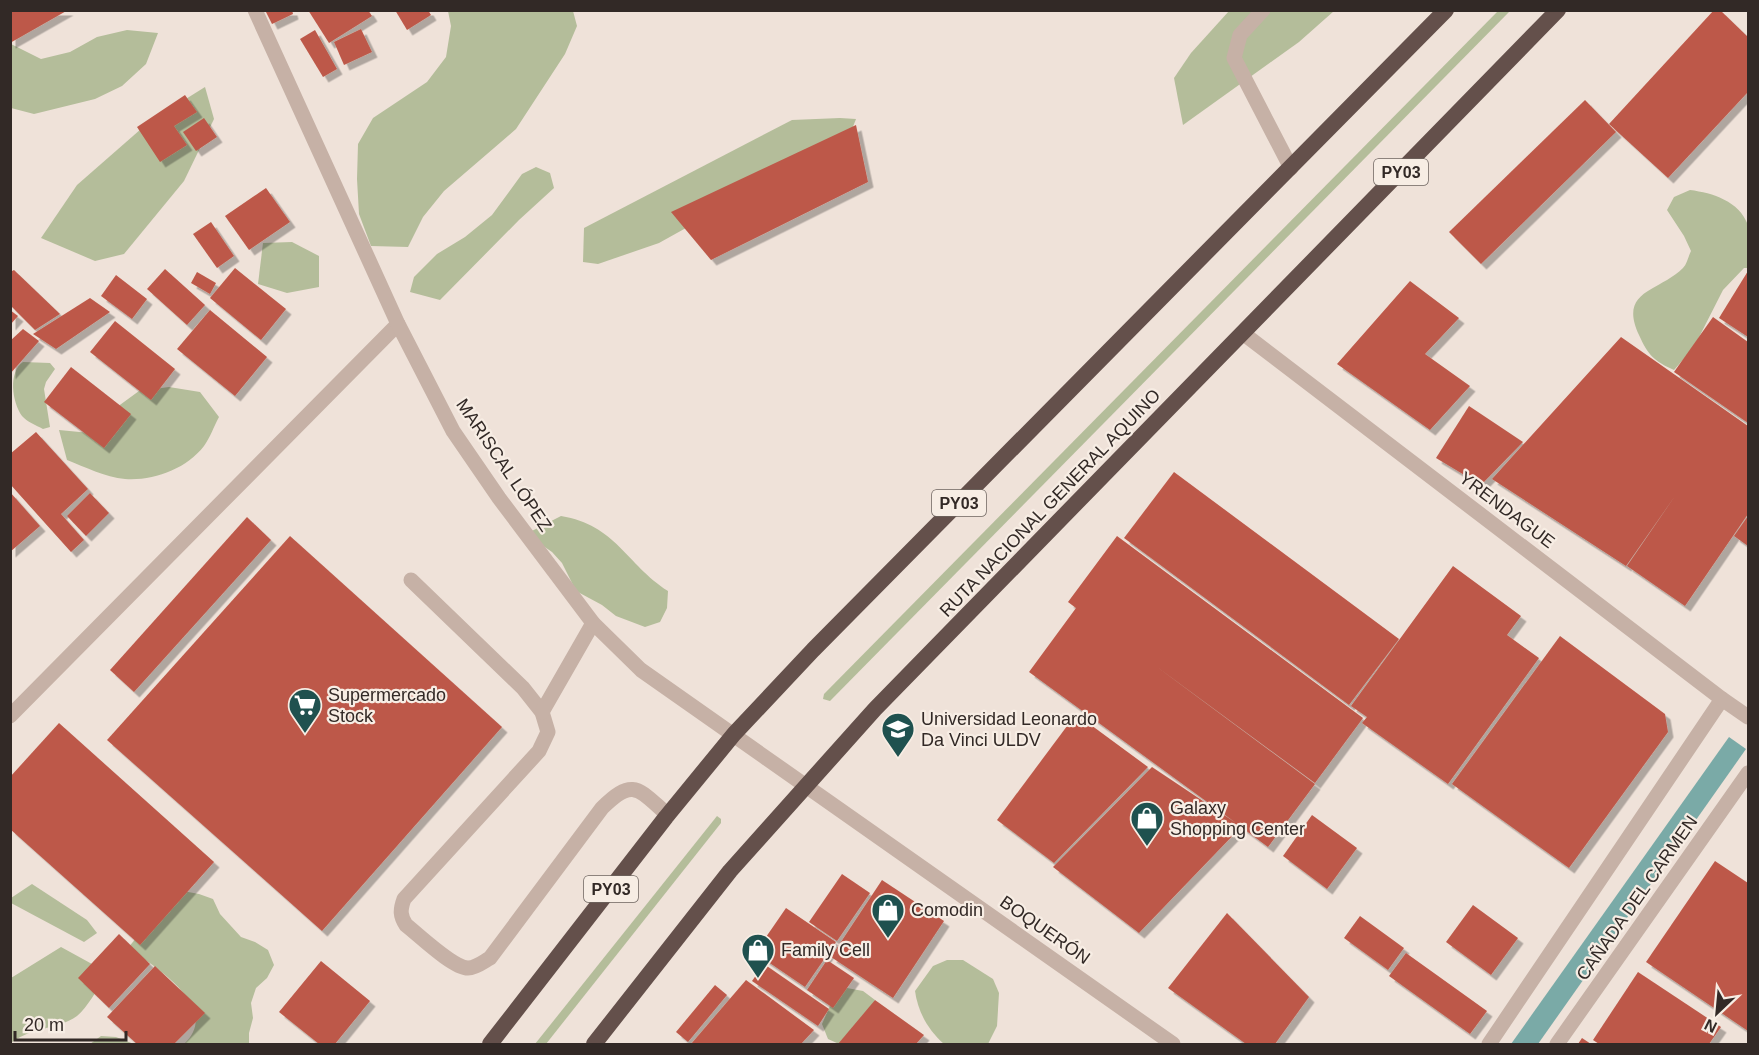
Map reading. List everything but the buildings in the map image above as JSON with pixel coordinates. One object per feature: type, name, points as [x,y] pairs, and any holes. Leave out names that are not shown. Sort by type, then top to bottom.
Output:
[{"type":"highway","name":"PY03","points":[[490,1044],[668,814],[734,734],[821,642],[1446,10]]},
{"type":"highway","name":"RUTA NACIONAL GENERAL AQUINO","points":[[594,1044],[730,871],[882,702],[1558,10]]},
{"type":"street","name":"MARISCAL LÓPEZ","points":[[255,10],[398,324],[453,431],[499,498],[593,622],[641,669],[806,785]]},
{"type":"street","points":[[1263,10],[1240,35],[1234,58],[1291,168]]},
{"type":"street","points":[[10,716],[398,324]]},
{"type":"street","name":"YRENDAGUE","points":[[1244,334],[1722,699],[1748,716]]},
{"type":"street","points":[[411,580],[523,688],[542,712],[548,732],[539,751],[404,899],[400,908],[401,917],[406,926],[457,965],[468,968],[478,966],[490,958],[602,808],[615,794],[628,788],[639,790],[668,814]]},
{"type":"street","points":[[542,712],[593,622]]},
{"type":"street","points":[[1489,1044],[1722,699]]},
{"type":"street","name":"CAÑADA DEL CARMEN","points":[[1557,1044],[1749,773]]},
{"type":"street","name":"BOQUERÓN","points":[[806,785],[1173,1044]]},
{"type":"green space","points":[[448,11],[573,11],[577,26],[565,54],[516,129],[444,191],[423,217],[408,247],[371,246],[359,214],[358,144],[373,118],[427,82],[446,57],[451,26]]},
{"type":"green space","points":[[1229,11],[1334,11],[1299,42],[1183,125],[1174,78],[1191,53]]},
{"type":"green space","points":[[1498,11],[1510,11],[830,701],[823,699],[824,694]]},
{"type":"green space","points":[[127,30],[158,33],[146,64],[122,86],[95,99],[34,114],[11,108],[11,44],[41,59],[70,52],[97,37]]},
{"type":"green space","points":[[205,87],[214,119],[184,181],[124,254],[95,261],[41,238],[77,185],[149,122]]},
{"type":"green space","points":[[856,119],[849,137],[659,243],[598,264],[583,262],[584,228],[792,120]]},
{"type":"green space","points":[[536,167],[550,173],[554,188],[440,300],[410,292],[414,277],[437,254],[465,237],[492,215],[522,174]]},
{"type":"green space","points":[[1690,190],[1708,193],[1732,204],[1744,217],[1749,229],[1748,268],[1744,268],[1723,290],[1694,347],[1674,370],[1661,364],[1645,348],[1634,320],[1634,309],[1637,300],[1673,276],[1683,268],[1686,262],[1691,251],[1667,210],[1674,197]]},
{"type":"green space","points":[[292,242],[319,256],[319,287],[287,293],[258,284],[263,243]]},
{"type":"green space","points":[[23,362],[50,363],[55,369],[44,389],[50,427],[43,429],[24,418],[16,403],[13,380],[18,367]]},
{"type":"green space","points":[[169,387],[200,392],[219,417],[204,446],[188,461],[158,476],[125,479],[103,474],[67,460],[59,430],[90,433],[113,410],[139,391]]},
{"type":"green space","points":[[561,516],[580,521],[608,537],[668,591],[667,608],[660,622],[645,627],[616,616],[602,605],[576,591],[562,563],[552,552],[526,534]]},
{"type":"green space","points":[[717,816],[721,819],[721,823],[546,1044],[535,1044]]},
{"type":"green space","points":[[32,884],[87,920],[97,933],[84,942],[11,903],[11,898]]},
{"type":"green space","points":[[183,891],[213,899],[220,914],[241,937],[268,950],[274,965],[267,978],[256,988],[251,1003],[253,1018],[249,1044],[184,1044],[194,1030],[195,1016],[190,1003],[167,977],[128,948],[158,911]]},
{"type":"green space","points":[[61,947],[92,964],[105,977],[89,1003],[77,1016],[61,1024],[28,1034],[11,1043],[11,978]]},
{"type":"green space","points":[[947,960],[963,960],[993,979],[999,993],[997,1026],[988,1044],[944,1044],[933,1033],[921,1013],[915,991],[933,966]]},
{"type":"green space","points":[[847,988],[863,991],[875,1000],[856,1030],[839,1044],[828,1039],[822,1024],[833,999]]},
{"type":"green space","points":[[101,1036],[116,1037],[134,1044],[90,1044]]},
{"type":"water","points":[[1729,737],[1746,749],[1538,1044],[1511,1044]]},
{"type":"place","name":"Supermercado Stock","points":[[305,734]]},
{"type":"place","name":"Universidad Leonardo Da Vinci ULDV","points":[[898,758]]},
{"type":"place","name":"Galaxy Shopping Center","points":[[1147,847]]},
{"type":"place","name":"Comodin","points":[[888,939]]},
{"type":"place","name":"Family Cell","points":[[758,979]]}]
